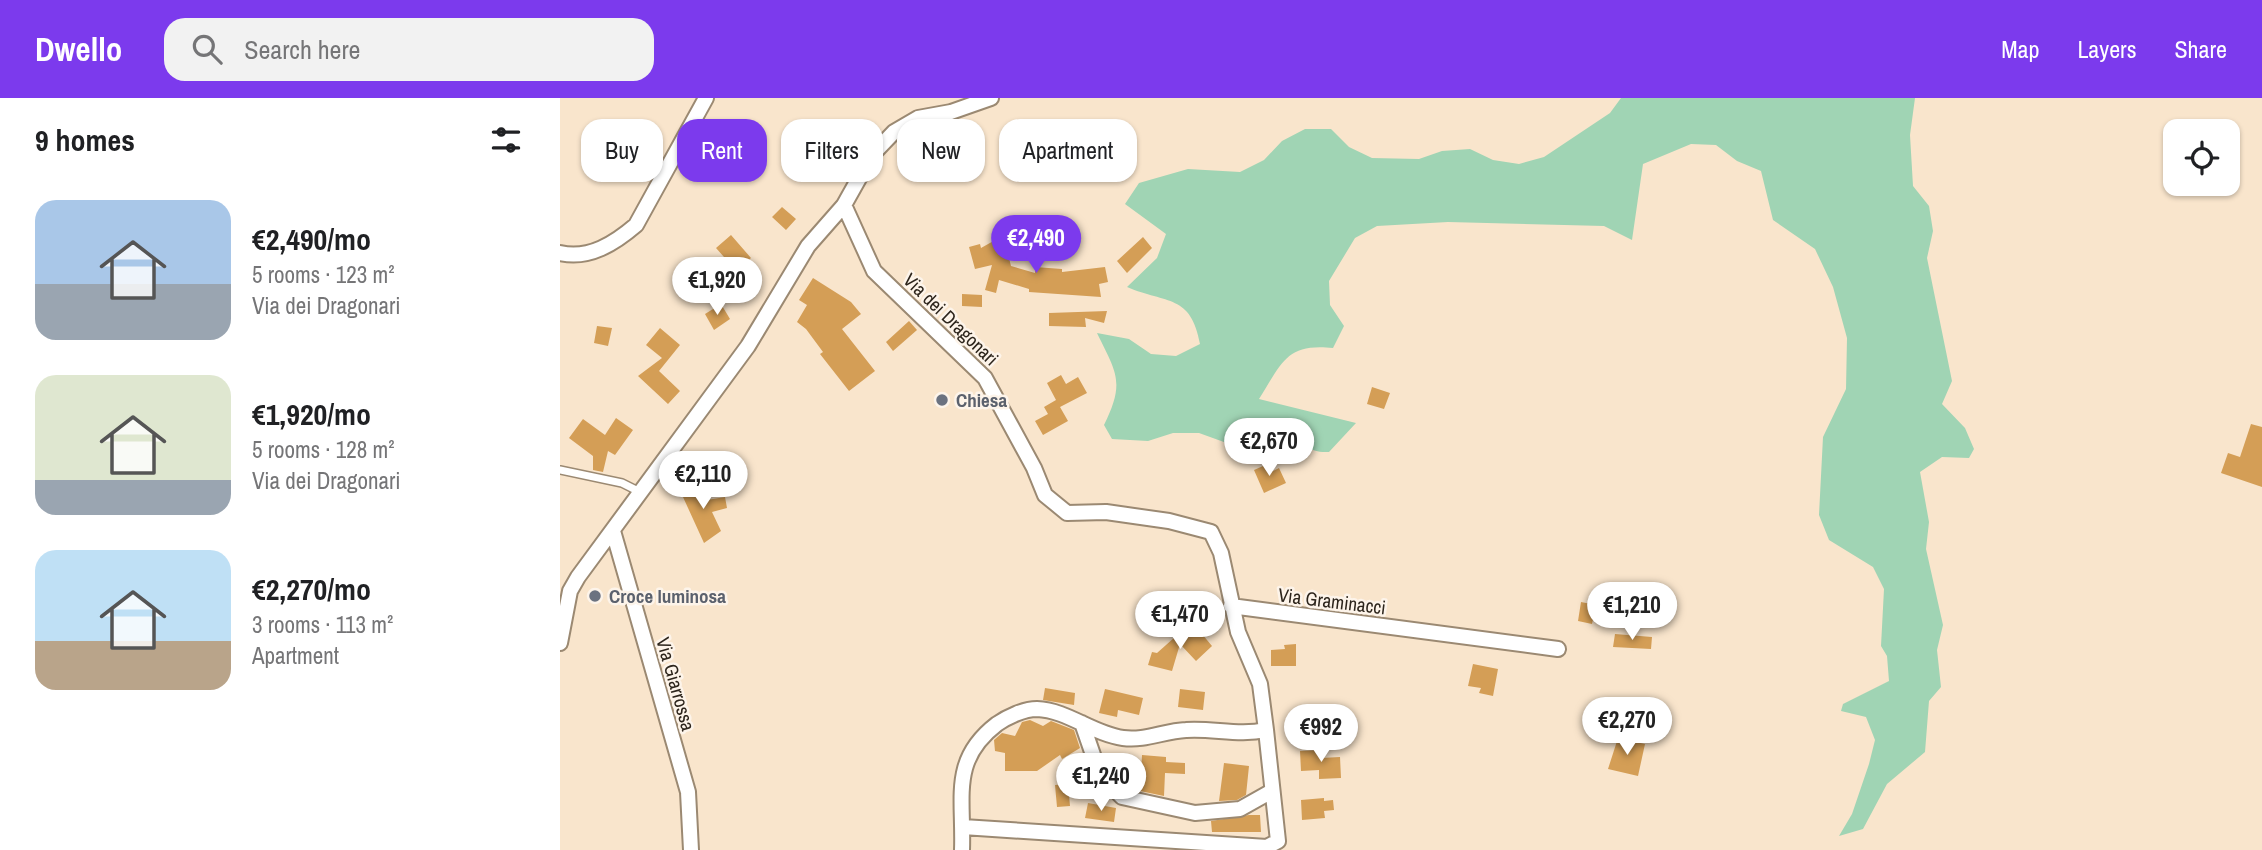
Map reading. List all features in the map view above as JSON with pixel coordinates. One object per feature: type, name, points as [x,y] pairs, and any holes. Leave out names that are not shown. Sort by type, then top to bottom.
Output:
[{"type":"street","points":[[560,253],[580,255],[598,250],[621,238],[636,225],[706,98]]},
{"type":"street","points":[[560,643],[570,591],[748,346],[808,246],[844,205],[872,155],[894,132],[918,118],[951,112],[991,98]]},
{"type":"street","name":"Via dei Dragonari","points":[[844,205],[874,271],[985,378],[1034,468],[1045,495],[1067,513],[1106,512],[1168,521],[1211,532],[1221,553],[1231,606]]},
{"type":"street","name":"Via Giarrossa","points":[[612,531],[688,792],[691,850]]},
{"type":"street","points":[[963,827],[1267,847],[1278,841],[1260,684],[1238,632],[1231,606]]},
{"type":"street","name":"Via Graminacci","points":[[1231,606],[1558,649]]},
{"type":"street","points":[[962,850],[963,771],[967,756],[978,739],[1002,720],[1036,709],[1121,737],[1141,738],[1185,730],[1251,733],[1266,730]]},
{"type":"street","points":[[1082,723],[1100,775],[1122,797],[1195,813],[1240,809],[1272,791]]},
{"type":"lane","points":[[560,470],[622,483],[640,492]]},
{"type":"green space","points":[[1621,98],[1915,98],[1910,135],[1913,186],[1929,206],[1933,231],[1927,258],[1952,381],[1942,404],[1965,428],[1974,449],[1969,458],[1942,457],[1920,472],[1929,522],[1926,549],[1943,625],[1937,650],[1941,687],[1929,701],[1925,752],[1887,784],[1863,829],[1839,836],[1852,814],[1875,740],[1866,717],[1841,711],[1843,704],[1889,681],[1887,656],[1881,646],[1884,589],[1873,567],[1829,540],[1819,515],[1823,437],[1846,389],[1847,338],[1833,287],[1815,249],[1773,220],[1761,171],[1737,161],[1716,145],[1691,144],[1643,164],[1632,240],[1604,226],[1448,222],[1377,226],[1355,238],[1329,281],[1330,305],[1344,326],[1333,348],[1317,347],[1295,352],[1280,366],[1259,399],[1356,423],[1329,452],[1313,450],[1300,441],[1288,438],[1269,440],[1246,450],[1199,433],[1173,433],[1148,441],[1112,439],[1104,425],[1115,398],[1116,378],[1097,333],[1129,339],[1151,354],[1176,356],[1200,344],[1196,328],[1183,308],[1165,299],[1127,287],[1157,258],[1166,234],[1125,204],[1139,183],[1188,169],[1240,172],[1264,160],[1282,141],[1305,129],[1331,129],[1349,147],[1372,158],[1419,159],[1442,151],[1470,149],[1493,160],[1519,164],[1544,157],[1610,113]]},
{"type":"building","points":[[782,207],[796,219],[786,230],[772,217]]},
{"type":"building","points":[[731,235],[751,258],[736,271],[733,267],[719,278],[711,268],[724,257],[716,248]]},
{"type":"building","points":[[1143,237],[1152,248],[1127,273],[1117,261]]},
{"type":"building","points":[[997,239],[1008,254],[1011,266],[1035,273],[1035,267],[1062,269],[1062,272],[1105,267],[1108,282],[1099,284],[1101,297],[1029,292],[1029,289],[999,280],[996,293],[985,290],[992,265],[975,269],[969,247],[980,244],[981,248]]},
{"type":"building","points":[[813,278],[851,302],[861,314],[842,329],[875,371],[849,391],[820,354],[823,352],[806,329],[797,322],[807,305],[799,300]]},
{"type":"building","points":[[962,294],[982,295],[982,307],[962,306]]},
{"type":"building","points":[[721,304],[730,319],[714,330],[705,314]]},
{"type":"building","points":[[1107,311],[1104,323],[1085,318],[1086,327],[1049,326],[1049,313]]},
{"type":"building","points":[[909,321],[917,330],[893,351],[886,342]]},
{"type":"building","points":[[597,326],[612,328],[608,346],[594,343]]},
{"type":"building","points":[[660,328],[680,345],[659,371],[680,391],[668,404],[638,376],[662,358],[646,345]]},
{"type":"building","points":[[1061,375],[1066,384],[1078,377],[1087,393],[1060,407],[1068,421],[1043,435],[1035,421],[1048,414],[1044,407],[1056,400],[1047,383]]},
{"type":"building","points":[[1372,387],[1390,393],[1384,409],[1367,404]]},
{"type":"building","points":[[616,418],[633,430],[615,455],[608,451],[603,472],[593,470],[593,456],[569,438],[583,419],[605,435]]},
{"type":"building","points":[[2251,424],[2262,427],[2262,487],[2221,473],[2228,453],[2240,457]]},
{"type":"building","points":[[1270,463],[1273,471],[1279,468],[1286,483],[1264,493],[1254,470]]},
{"type":"building","points":[[678,471],[692,493],[701,489],[707,500],[725,497],[727,508],[712,512],[721,531],[704,543],[683,497]]},
{"type":"building","points":[[1581,602],[1596,605],[1592,624],[1578,621]]},
{"type":"building","points":[[1197,628],[1212,646],[1196,661],[1180,644]]},
{"type":"building","points":[[1615,634],[1652,637],[1651,649],[1613,647]]},
{"type":"building","points":[[1175,637],[1180,644],[1172,671],[1148,665],[1152,652],[1157,653]]},
{"type":"building","points":[[1296,644],[1296,666],[1271,666],[1271,650],[1285,649],[1284,645]]},
{"type":"building","points":[[1473,664],[1498,669],[1493,696],[1479,693],[1481,688],[1468,686]]},
{"type":"building","points":[[1045,688],[1075,693],[1074,705],[1043,700]]},
{"type":"building","points":[[1105,689],[1143,698],[1139,715],[1118,710],[1117,717],[1099,713]]},
{"type":"building","points":[[1180,689],[1205,692],[1203,710],[1178,707]]},
{"type":"building","points":[[1030,720],[1043,726],[1051,721],[1074,730],[1080,748],[1062,759],[1060,755],[1037,771],[1005,771],[1005,753],[995,751],[994,740],[1002,733],[1015,736],[1022,722]]},
{"type":"building","points":[[1618,738],[1645,744],[1638,776],[1608,769]]},
{"type":"building","points":[[1321,750],[1321,758],[1340,757],[1341,778],[1319,779],[1319,770],[1301,771],[1300,751]]},
{"type":"building","points":[[1142,755],[1166,757],[1166,762],[1185,763],[1185,774],[1165,773],[1164,796],[1140,791]]},
{"type":"building","points":[[1224,763],[1249,766],[1246,795],[1237,800],[1219,801]]},
{"type":"building","points":[[1068,784],[1070,806],[1057,807],[1055,785]]},
{"type":"building","points":[[1324,798],[1324,801],[1333,800],[1334,810],[1324,811],[1325,818],[1302,820],[1301,800]]},
{"type":"building","points":[[1088,803],[1116,808],[1114,822],[1085,818]]},
{"type":"building","points":[[1260,815],[1261,832],[1212,832],[1211,821]]},
{"type":"place","name":"Chiesa","points":[[942,400]]},
{"type":"place","name":"Croce luminosa","points":[[595,596]]}]
